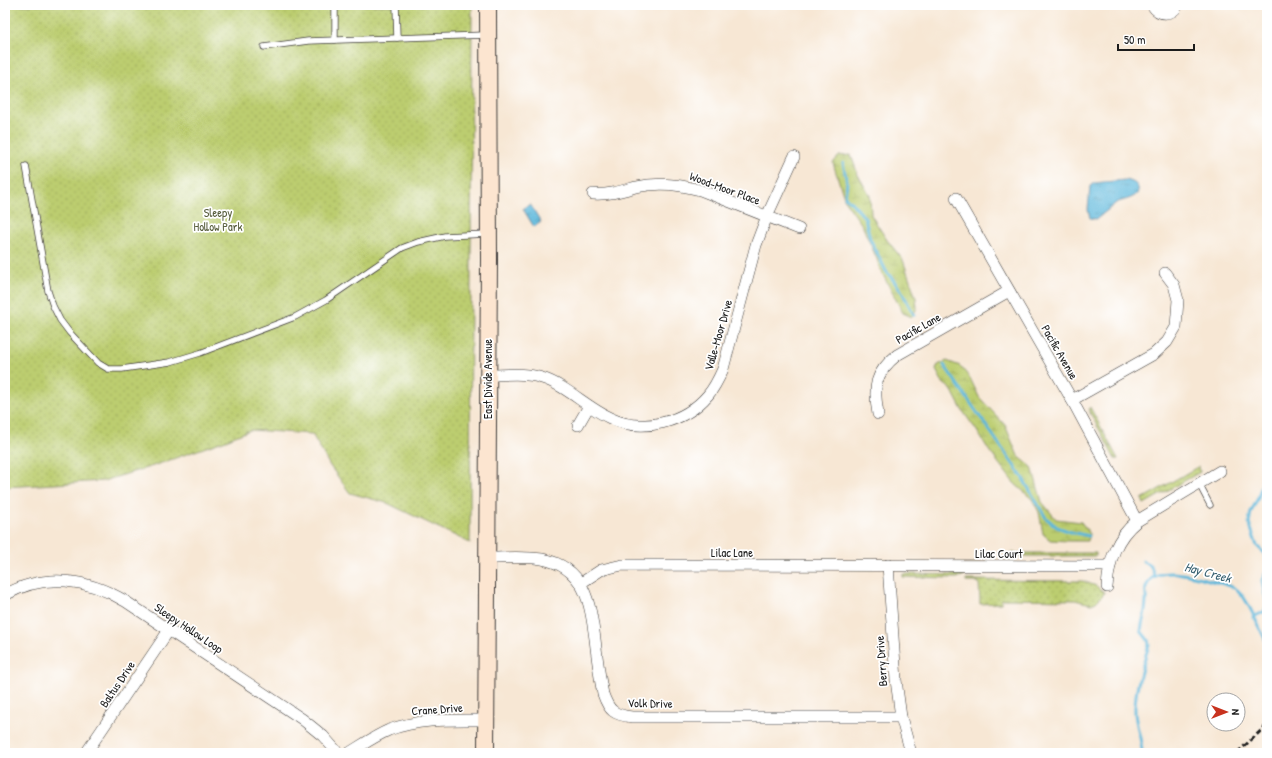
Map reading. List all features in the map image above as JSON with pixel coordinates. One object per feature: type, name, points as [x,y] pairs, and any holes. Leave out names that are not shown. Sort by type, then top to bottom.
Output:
[{"type":"street","name":"East Divide Avenue","points":[[486,753],[488,5]]},
{"type":"street","points":[[1152,5],[1158,12],[1167,14],[1175,10],[1178,5]]},
{"type":"street","name":"Valle-Moor Drive","points":[[487,375],[523,374],[541,377],[559,385],[589,406],[617,421],[634,425],[653,424],[668,421],[682,415],[700,403],[708,396],[723,369],[752,260],[767,216],[794,158]]},
{"type":"street","name":"Wood-Moor Place","points":[[593,194],[610,194],[636,187],[657,184],[677,185],[700,190],[799,229]]},
{"type":"street","name":"Pacific Avenue","points":[[956,198],[1072,400],[1137,521]]},
{"type":"street","points":[[1072,400],[1154,354],[1167,342],[1176,327],[1178,300],[1174,285],[1165,273]]},
{"type":"street","name":"Pacific Lane","points":[[878,414],[876,390],[878,378],[882,369],[889,362],[897,355],[1009,291]]},
{"type":"street","points":[[578,425],[589,406]]},
{"type":"street","points":[[1108,587],[1110,566],[1116,545],[1129,528],[1137,521],[1220,471]]},
{"type":"street","name":"Volk Drive","points":[[486,558],[535,558],[550,561],[568,570],[581,583],[586,592],[591,608],[603,694],[610,709],[616,714],[632,717],[901,717]]},
{"type":"street","name":"Lilac Court","points":[[888,565],[1110,566]]},
{"type":"street","name":"Lilac Lane","points":[[581,583],[601,570],[619,566],[888,565]]},
{"type":"street","name":"Berry Drive","points":[[888,565],[894,669],[901,717],[911,753]]},
{"type":"street","name":"Sleepy Hollow Loop","points":[[5,595],[18,588],[43,581],[82,582],[114,594],[302,719],[323,736],[338,753]]},
{"type":"street","name":"Baltus Drive","points":[[86,753],[169,630]]},
{"type":"street","name":"Crane Drive","points":[[349,753],[373,738],[401,726],[437,720],[486,720]]},
{"type":"lane","points":[[335,5],[335,40]]},
{"type":"lane","points":[[396,5],[397,38]]},
{"type":"lane","points":[[264,47],[308,41],[488,35]]},
{"type":"lane","points":[[26,166],[48,291],[53,306],[60,320],[69,332],[98,363],[108,369],[122,369],[170,362],[200,353],[276,325],[295,317],[326,300],[357,280],[389,256],[402,248],[418,242],[445,236],[488,234]]},
{"type":"lane","points":[[1199,484],[1210,505]]},
{"type":"green space","name":"Sleepy Hollow Park","points":[[5,5],[472,5],[470,543],[387,503],[350,493],[330,466],[312,434],[250,430],[153,466],[103,481],[5,487]]},
{"type":"green space","points":[[851,155],[858,175],[870,196],[871,215],[887,240],[903,260],[916,298],[917,308],[912,317],[903,313],[880,269],[862,225],[845,201],[833,163],[839,156]]},
{"type":"green space","points":[[947,361],[960,366],[970,378],[979,397],[1005,425],[1018,456],[1032,467],[1042,502],[1056,519],[1081,522],[1090,534],[1088,541],[1050,540],[1043,534],[1039,512],[1032,499],[1014,483],[990,452],[962,410],[951,389],[943,383],[936,370],[938,365]]},
{"type":"green space","points":[[1090,407],[1118,459],[1115,459],[1088,409]]},
{"type":"green space","points":[[1199,466],[1200,472],[1144,504],[1142,499]]},
{"type":"green space","points":[[1011,553],[1096,553],[1096,556],[1012,556]]},
{"type":"green space","points":[[903,574],[965,575],[957,578],[903,577]]},
{"type":"green space","points":[[966,580],[1083,581],[1096,586],[1104,592],[1104,594],[1096,602],[1091,604],[1075,600],[1002,599],[1001,603],[980,604],[979,582],[966,582]]},
{"type":"water","points":[[1125,180],[1136,184],[1138,188],[1137,194],[1116,203],[1098,218],[1090,218],[1088,210],[1090,186],[1094,183]]},
{"type":"water","points":[[530,204],[541,222],[534,227],[523,209]]},
{"type":"waterway","points":[[843,163],[847,183],[845,197],[865,218],[870,239],[886,271],[901,290],[914,315]]},
{"type":"waterway","points":[[944,365],[1022,477],[1046,518],[1057,527],[1089,536]]},
{"type":"waterway","points":[[1267,468],[1258,498],[1251,512],[1249,523],[1257,546],[1267,559]]},
{"type":"waterway","points":[[1143,561],[1150,565],[1155,577]]},
{"type":"waterway","points":[[1267,571],[1262,580],[1267,603]]},
{"type":"waterway","name":"Hay Creek","points":[[1142,753],[1135,705],[1139,679],[1149,645],[1148,640],[1141,631],[1146,605],[1146,589],[1147,585],[1152,579],[1158,575],[1175,573],[1194,576],[1233,587],[1245,599],[1267,642]]},
{"type":"waterway","points":[[1253,617],[1264,612],[1267,606]]},
{"type":"railway","points":[[1237,753],[1267,725]]}]
